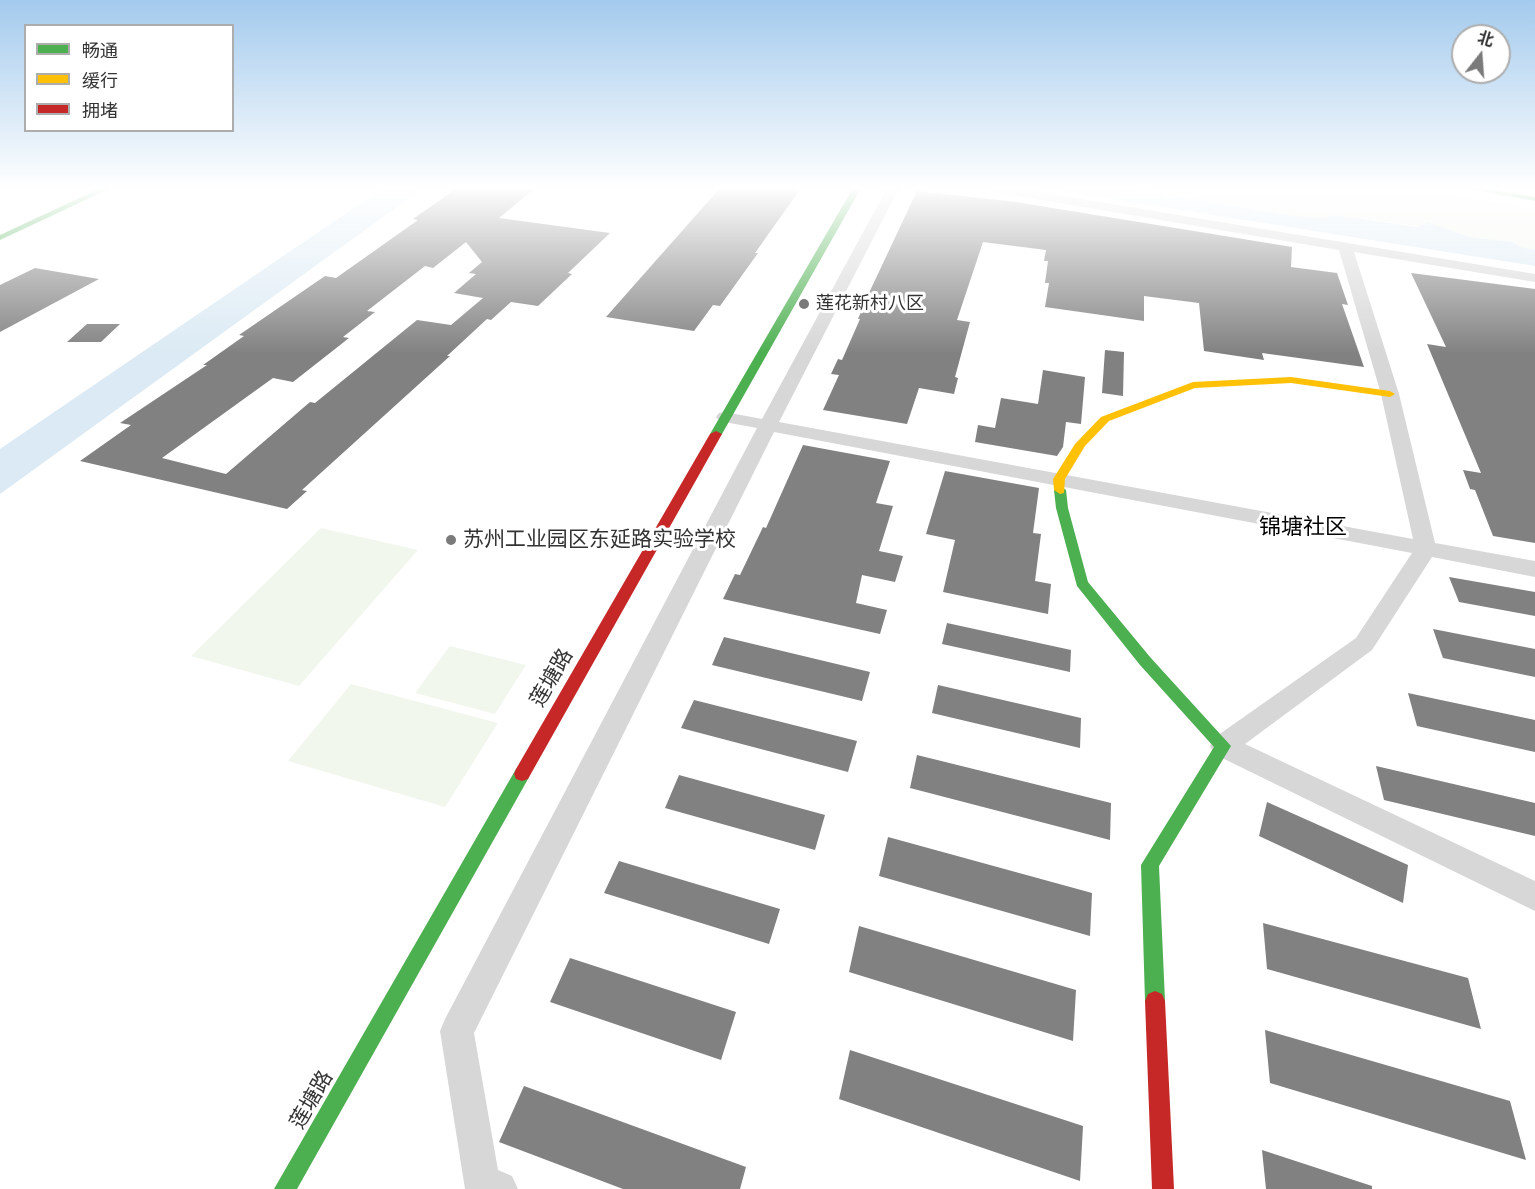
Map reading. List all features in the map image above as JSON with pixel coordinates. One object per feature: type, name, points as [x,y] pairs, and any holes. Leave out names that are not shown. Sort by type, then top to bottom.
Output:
[{"type":"street","name":"莲塘路","points":[[285,1189],[825,243]]},
{"type":"street","points":[[499,1189],[481,1182],[457,1031],[864,243]]},
{"type":"street","points":[[1324,243],[1535,278]]},
{"type":"street","points":[[1163,1189],[1150,865],[1223,746],[1365,644],[1426,549],[1390,394],[1345,247]]},
{"type":"street","points":[[1390,394],[1291,380],[1193,385],[1105,419],[1081,444],[1059,479],[1062,508],[1082,583],[1145,661],[1223,746],[1535,896]]},
{"type":"street","points":[[725,417],[1535,568]]},
{"type":"shaded area","points":[[302,243],[346,243],[0,494],[0,449]]},
{"type":"shaded area","points":[[1393,243],[1515,243],[1520,247],[1535,250],[1535,266]]},
{"type":"shaded area","points":[[1515,243],[1535,243],[1535,250],[1520,247]]},
{"type":"shaded area","points":[[321,528],[418,550],[299,686],[191,656]]},
{"type":"shaded area","points":[[450,646],[526,665],[495,714],[415,693]]},
{"type":"shaded area","points":[[351,684],[498,723],[445,807],[288,761]]},
{"type":"building","points":[[385,243],[464,243],[433,268],[425,266],[367,311],[375,312],[343,337],[349,338],[293,382],[273,378],[162,458],[226,474],[310,402],[315,403],[417,320],[451,325],[483,298],[454,293],[476,274],[469,273],[482,262],[467,243],[599,243],[568,273],[572,274],[538,306],[511,302],[491,320],[487,319],[447,356],[450,356],[302,490],[307,491],[287,509],[80,461],[131,425],[120,423],[207,365],[203,365],[244,336],[239,335],[325,276],[336,278]]},
{"type":"building","points":[[671,243],[762,243],[755,253],[758,253],[720,306],[713,305],[694,331],[606,317]]},
{"type":"building","points":[[892,243],[983,243],[957,320],[970,322],[955,377],[958,378],[954,394],[919,388],[907,424],[823,410],[839,375],[831,374],[838,359],[842,360],[868,295]]},
{"type":"building","points":[[995,243],[1270,243],[1292,247],[1291,267],[1337,273],[1348,305],[1342,304],[1364,367],[1262,353],[1264,360],[1204,351],[1199,303],[1144,296],[1144,321],[1045,307],[1049,283],[1045,283],[1048,261],[1044,261],[1046,250]]},
{"type":"building","points":[[35,268],[99,279],[0,332],[0,285]]},
{"type":"building","points":[[1411,273],[1535,289],[1535,543],[1493,536],[1475,490],[1470,489],[1463,470],[1481,473],[1427,344],[1446,347]]},
{"type":"building","points":[[87,324],[120,324],[101,342],[67,342]]},
{"type":"building","points":[[1105,350],[1124,352],[1123,396],[1102,393]]},
{"type":"building","points":[[1043,370],[1085,377],[1081,424],[1066,422],[1063,447],[1057,456],[975,442],[978,425],[995,428],[1001,398],[1038,404]]},
{"type":"building","points":[[803,445],[890,461],[876,503],[893,506],[879,551],[903,556],[895,582],[862,575],[856,603],[887,610],[880,634],[723,599],[735,574],[740,575],[763,527],[766,528]]},
{"type":"building","points":[[945,471],[1039,488],[1033,533],[1041,534],[1035,581],[1051,584],[1048,614],[943,592],[955,540],[926,534]]},
{"type":"building","points":[[1449,577],[1535,592],[1535,616],[1459,602]]},
{"type":"building","points":[[947,623],[1071,650],[1070,672],[942,644]]},
{"type":"building","points":[[1433,629],[1535,649],[1535,677],[1443,658]]},
{"type":"building","points":[[724,637],[870,672],[862,701],[712,665]]},
{"type":"building","points":[[938,685],[1081,718],[1080,748],[932,713]]},
{"type":"building","points":[[1408,693],[1535,720],[1535,752],[1417,726]]},
{"type":"building","points":[[694,700],[857,741],[848,772],[681,728]]},
{"type":"building","points":[[917,755],[1111,803],[1110,840],[910,788]]},
{"type":"building","points":[[1376,766],[1535,803],[1535,836],[1384,800]]},
{"type":"building","points":[[679,775],[825,815],[815,850],[665,808]]},
{"type":"building","points":[[1267,802],[1408,865],[1403,903],[1259,836]]},
{"type":"building","points":[[888,837],[1092,893],[1090,936],[879,876]]},
{"type":"building","points":[[619,861],[780,909],[769,944],[604,893]]},
{"type":"building","points":[[1263,923],[1468,978],[1481,1029],[1267,969]]},
{"type":"building","points":[[859,926],[1076,990],[1073,1041],[849,972]]},
{"type":"building","points":[[570,958],[736,1012],[721,1060],[550,1002]]},
{"type":"building","points":[[1265,1030],[1510,1101],[1526,1160],[1270,1083]]},
{"type":"building","points":[[850,1050],[1083,1126],[1080,1181],[839,1099]]},
{"type":"building","points":[[524,1086],[746,1167],[740,1189],[623,1189],[499,1142]]},
{"type":"building","points":[[1262,1150],[1372,1186],[1372,1189],[1266,1189]]},
{"type":"traffic: fast","points":[[716,434],[825,243]]},
{"type":"traffic: fast","points":[[1060,490],[1062,508],[1082,583],[1145,661],[1223,746],[1150,865],[1155,1001]]},
{"type":"traffic: fast","points":[[285,1189],[522,774]]},
{"type":"traffic: slow","points":[[1060,490],[1059,479],[1081,444],[1105,419],[1193,385],[1291,380],[1390,394]]},
{"type":"traffic: jam","points":[[522,774],[716,434]]},
{"type":"traffic: jam","points":[[1155,1001],[1163,1189]]},
{"type":"place","name":"莲花新村八区","points":[[804,304]]},
{"type":"place","name":"苏州工业园区东延路实验学校","points":[[451,540]]},
{"type":"district","name":"锦塘社区","points":[[1303,528]]}]
